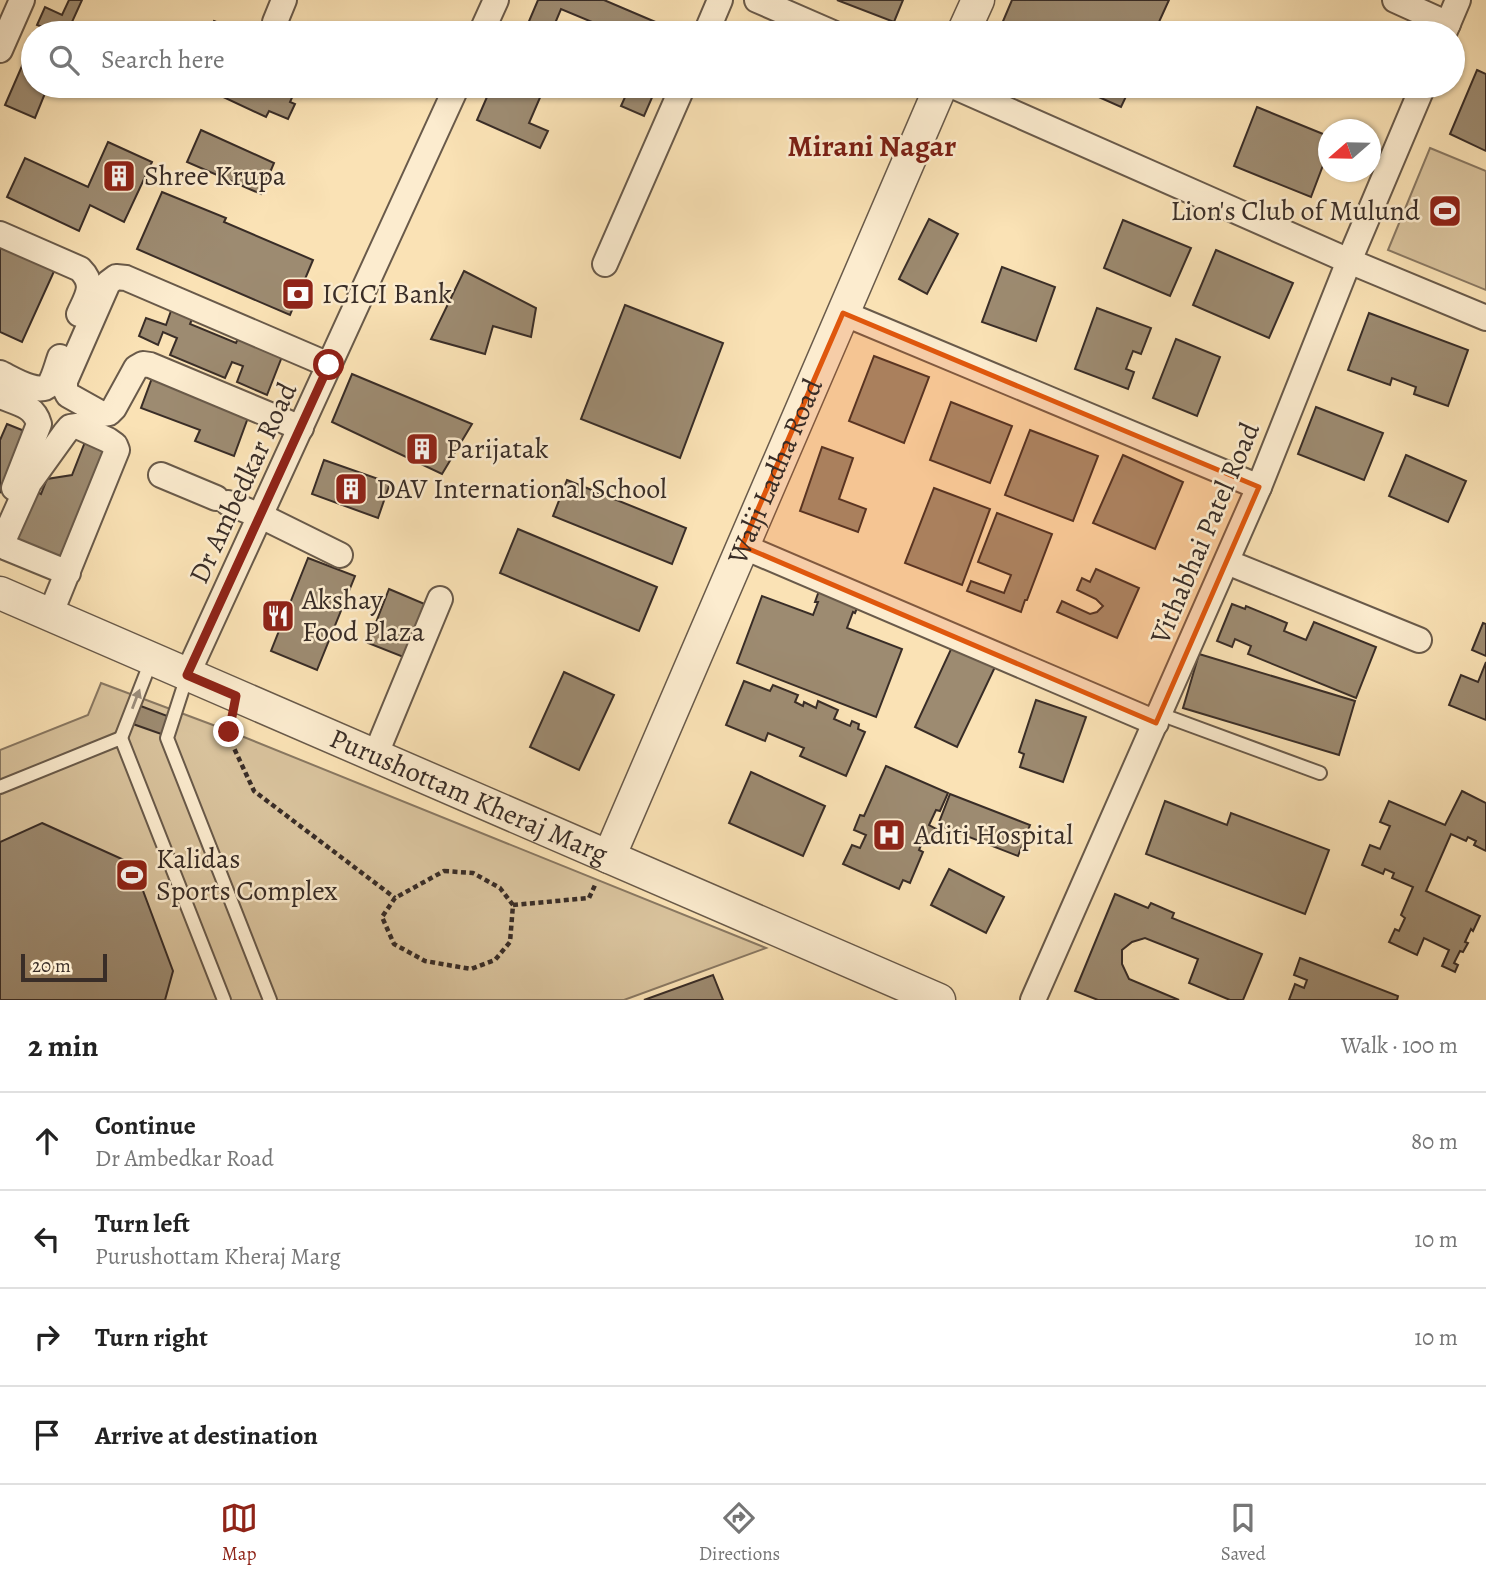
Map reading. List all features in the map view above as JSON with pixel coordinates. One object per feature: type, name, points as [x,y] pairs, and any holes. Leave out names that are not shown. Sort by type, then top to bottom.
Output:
[{"type":"street","points":[[0,50],[22,0]]},
{"type":"street","points":[[486,21],[496,0]]},
{"type":"street","points":[[711,21],[720,0]]},
{"type":"street","points":[[757,0],[805,21]]},
{"type":"street","points":[[968,21],[978,0]]},
{"type":"street","points":[[1395,0],[1432,21]]},
{"type":"street","points":[[1449,21],[1458,0]]},
{"type":"street","name":"Dr Ambedkar Road","points":[[187,675],[451,98]]},
{"type":"street","points":[[605,264],[678,98]]},
{"type":"street","name":"Walji Ladha Road","points":[[609,857],[936,98]]},
{"type":"street","points":[[980,98],[1349,261],[1486,318]]},
{"type":"street","name":"Vithabhai Patel Road","points":[[1033,1000],[1227,562],[1418,98]]},
{"type":"street","points":[[0,234],[80,268],[90,282],[89,291],[48,385],[35,389],[0,373]]},
{"type":"street","points":[[300,428],[150,365],[143,364],[136,368],[110,413],[102,414],[68,395],[65,381],[108,284],[116,277],[126,278],[329,365]]},
{"type":"street","points":[[843,313],[1259,487]]},
{"type":"street","points":[[0,397],[31,408],[39,424],[6,508],[0,511]]},
{"type":"street","points":[[56,617],[68,573],[117,450],[108,440],[77,426],[70,427],[65,432],[29,483],[3,541],[8,548],[68,573]]},
{"type":"street","points":[[161,475],[261,516],[340,555]]},
{"type":"street","points":[[56,617],[104,507]]},
{"type":"street","points":[[742,546],[1158,719]]},
{"type":"street","points":[[1227,562],[1419,640]]},
{"type":"street","name":"Purushottam Kheraj Marg","points":[[0,593],[609,857],[920,996]]},
{"type":"street","points":[[375,756],[440,599]]},
{"type":"lane","points":[[152,659],[121,738],[224,1000]]},
{"type":"lane","points":[[187,675],[167,738],[270,1000]]},
{"type":"lane","points":[[1158,719],[1320,773]]},
{"type":"lane","points":[[0,787],[121,738]]},
{"type":"path","points":[[236,696],[229,732],[254,791],[395,898]]},
{"type":"path","points":[[513,905],[589,898],[609,857]]},
{"type":"path","points":[[444,871],[473,873],[500,888],[513,905],[510,942],[495,960],[471,969],[425,961],[394,944],[382,917],[395,898],[444,871]]},
{"type":"highlighted area","points":[[843,313],[1259,487],[1156,723],[742,546]]},
{"type":"shaded area","name":"Lion's Club of Mulund","points":[[1430,148],[1486,171],[1486,290],[1388,250]]},
{"type":"shaded area","points":[[101,683],[229,731],[766,948],[624,1000],[0,1000],[0,750],[88,715]]},
{"type":"building","points":[[69,0],[82,0],[72,21],[39,21],[45,7],[62,15]]},
{"type":"building","points":[[538,0],[604,0],[653,21],[590,21],[561,9],[556,21],[529,21]]},
{"type":"building","points":[[837,0],[903,0],[894,21]]},
{"type":"building","points":[[1012,0],[1169,0],[1159,21],[1003,21]]},
{"type":"building","points":[[21,68],[21,98],[43,98],[35,118],[5,105]]},
{"type":"building","points":[[1477,70],[1486,74],[1486,151],[1450,134]]},
{"type":"building","points":[[225,98],[292,98],[290,102],[295,104],[288,119],[269,111],[266,117]]},
{"type":"building","points":[[487,98],[540,98],[529,123],[548,131],[540,148],[477,120]]},
{"type":"building","points":[[625,98],[652,98],[644,116],[621,106]]},
{"type":"building","points":[[1101,98],[1125,98],[1121,107]]},
{"type":"building","points":[[1257,107],[1318,132],[1318,178],[1311,197],[1234,166]]},
{"type":"building","points":[[201,130],[274,163],[261,194],[187,162]]},
{"type":"building","name":"Shree Krupa","points":[[108,142],[152,162],[124,222],[90,205],[79,231],[7,197],[25,158],[88,187]]},
{"type":"building","points":[[162,192],[226,218],[224,222],[313,260],[290,315],[137,249]]},
{"type":"building","points":[[929,219],[958,234],[927,294],[899,279]]},
{"type":"building","points":[[1123,220],[1191,248],[1170,296],[1104,268]]},
{"type":"building","points":[[0,241],[56,267],[22,342],[0,332]]},
{"type":"building","points":[[1216,250],[1293,283],[1269,338],[1193,305]]},
{"type":"building","points":[[1002,267],[1055,287],[1036,341],[982,322]]},
{"type":"building","points":[[464,271],[536,308],[531,337],[493,326],[485,354],[431,339]]},
{"type":"building","points":[[625,305],[723,343],[680,458],[581,419]]},
{"type":"building","points":[[172,308],[193,317],[190,324],[236,343],[239,336],[283,354],[267,395],[237,382],[243,366],[232,362],[225,378],[170,355],[177,338],[163,332],[158,345],[139,336],[146,318],[166,325]]},
{"type":"building","points":[[1097,308],[1151,328],[1141,354],[1133,351],[1126,369],[1134,372],[1128,389],[1075,369]]},
{"type":"building","points":[[1369,313],[1468,350],[1448,406],[1414,394],[1416,387],[1392,378],[1390,385],[1348,370]]},
{"type":"building","points":[[1176,339],[1220,357],[1197,416],[1153,398]]},
{"type":"building","points":[[874,356],[929,377],[904,443],[849,421]]},
{"type":"building","name":"Parijatak","points":[[352,374],[472,424],[442,474],[332,422]]},
{"type":"building","points":[[152,378],[250,412],[234,456],[195,441],[200,430],[141,408]]},
{"type":"building","points":[[951,402],[1012,426],[990,483],[930,460]]},
{"type":"building","points":[[1316,407],[1383,433],[1364,480],[1298,454]]},
{"type":"building","points":[[7,424],[32,434],[12,464],[0,493],[0,440]]},
{"type":"building","points":[[1030,430],[1098,456],[1073,521],[1005,495]]},
{"type":"building","points":[[85,442],[112,451],[62,562],[6,542],[30,488],[41,494],[47,479],[72,475]]},
{"type":"building","points":[[822,447],[853,458],[839,499],[866,509],[858,532],[800,511]]},
{"type":"building","points":[[1123,455],[1183,482],[1155,549],[1093,523]]},
{"type":"building","points":[[1406,455],[1466,481],[1448,522],[1389,496]]},
{"type":"building","name":"DAV International School","points":[[324,460],[390,483],[378,518],[312,494]]},
{"type":"building","points":[[567,480],[686,528],[672,564],[553,516]]},
{"type":"building","points":[[934,488],[990,509],[962,585],[905,563]]},
{"type":"building","points":[[997,513],[1052,534],[1021,612],[967,591],[971,581],[1004,593],[1011,575],[978,562]]},
{"type":"building","points":[[518,529],[657,587],[639,631],[500,573]]},
{"type":"building","points":[[308,558],[355,576],[317,670],[271,651]]},
{"type":"building","points":[[1096,569],[1139,588],[1117,638],[1057,612],[1062,601],[1090,614],[1103,606],[1096,599],[1077,590],[1082,578],[1090,582]]},
{"type":"building","points":[[820,588],[859,603],[847,628],[902,649],[876,717],[737,663],[762,596],[813,615]]},
{"type":"building","points":[[389,589],[427,605],[406,658],[368,643]]},
{"type":"building","points":[[1232,604],[1245,609],[1246,606],[1287,623],[1284,631],[1306,640],[1314,622],[1376,647],[1356,698],[1248,654],[1251,646],[1235,639],[1232,647],[1217,641]]},
{"type":"building","points":[[1483,623],[1486,624],[1486,656],[1472,650]]},
{"type":"building","points":[[952,647],[995,667],[957,747],[915,727]]},
{"type":"building","points":[[1199,654],[1355,701],[1339,755],[1183,708]]},
{"type":"building","points":[[1486,662],[1486,720],[1449,705],[1461,675],[1478,682]]},
{"type":"building","points":[[564,672],[614,695],[579,770],[530,747]]},
{"type":"building","points":[[744,681],[770,691],[773,685],[798,695],[795,702],[803,706],[804,702],[816,708],[818,701],[838,710],[834,719],[850,726],[852,721],[859,724],[858,729],[865,732],[846,776],[800,756],[804,748],[768,733],[765,741],[726,725]]},
{"type":"building","points":[[1036,700],[1086,717],[1063,782],[1020,767],[1024,754],[1019,752]]},
{"type":"building","points":[[138,705],[170,717],[164,735],[133,724]]},
{"type":"building","points":[[886,766],[948,793],[940,811],[936,810],[929,825],[938,830],[932,842],[924,838],[919,850],[923,852],[910,883],[903,880],[899,889],[843,864],[852,845],[860,848],[866,835],[854,830],[860,815],[864,816]]},
{"type":"building","points":[[751,772],[825,806],[803,856],[729,823]]},
{"type":"building","points":[[1462,791],[1486,803],[1486,851],[1474,845],[1476,841],[1468,837],[1466,841],[1451,834],[1426,891],[1480,916],[1465,942],[1468,943],[1454,963],[1458,965],[1455,972],[1442,966],[1449,950],[1424,938],[1417,955],[1389,942],[1395,929],[1399,931],[1405,918],[1401,915],[1413,887],[1392,878],[1394,873],[1385,869],[1383,874],[1362,865],[1370,845],[1380,849],[1390,826],[1380,822],[1389,801],[1445,825]]},
{"type":"building","points":[[950,794],[1030,825],[1018,856],[938,825]]},
{"type":"building","points":[[1165,801],[1227,825],[1231,813],[1329,850],[1305,914],[1146,854]]},
{"type":"building","points":[[42,823],[133,864],[173,971],[165,1000],[0,1000],[0,842]]},
{"type":"building","points":[[949,869],[1004,897],[986,933],[931,905]]},
{"type":"building","points":[[1115,894],[1148,908],[1151,903],[1174,913],[1172,918],[1262,954],[1243,1000],[1230,1000],[1189,983],[1198,959],[1145,938],[1132,942],[1122,950],[1122,964],[1129,979],[1179,1000],[1098,1000],[1075,991]]},
{"type":"building","points":[[1300,958],[1398,996],[1397,1000],[1289,1000],[1295,984],[1304,988],[1307,980],[1294,975]]},
{"type":"building","points":[[713,975],[723,1000],[644,1000]]},
{"type":"place","name":"Shree Krupa","points":[[119,176]]},
{"type":"place","name":"Lion's Club of Mulund","points":[[1445,211]]},
{"type":"place","name":"ICICI Bank","points":[[298,294]]},
{"type":"place","name":"Parijatak","points":[[422,449]]},
{"type":"place","name":"DAV International School","points":[[351,489]]},
{"type":"place","name":"Akshay Food Plaza","points":[[278,616]]},
{"type":"place","name":"Aditi Hospital","points":[[889,835]]},
{"type":"place","name":"Kalidas Sports Complex","points":[[132,875]]},
{"type":"district","name":"Mirani Nagar","points":[[872,146]]},
{"type":"route","points":[[229,732],[236,696],[187,675],[329,365]]}]
